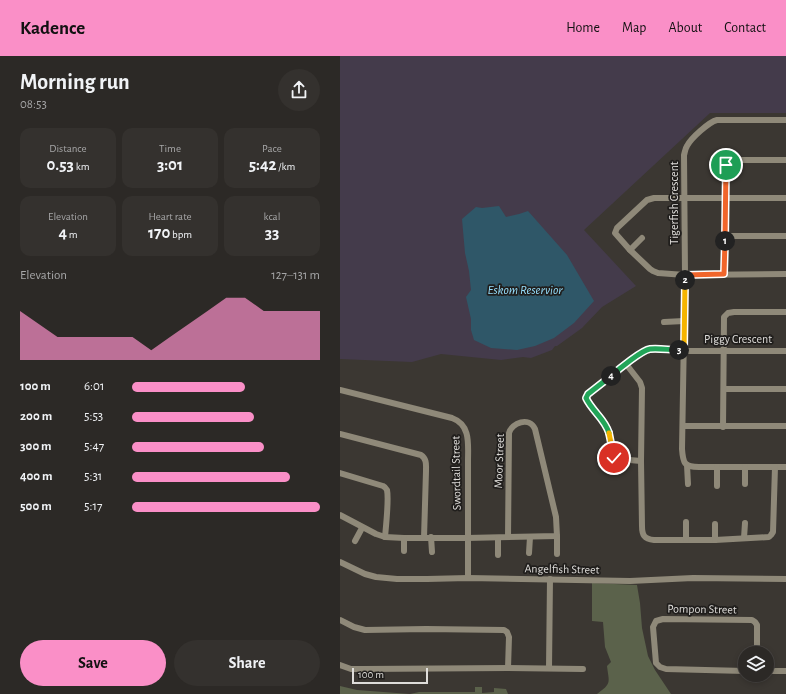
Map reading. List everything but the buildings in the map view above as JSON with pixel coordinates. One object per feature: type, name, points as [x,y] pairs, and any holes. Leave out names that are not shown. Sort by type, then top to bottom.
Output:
[{"type":"street","name":"Tigerfish Crescent","points":[[688,484],[687,465],[684,461],[683,455],[685,149],[692,140],[713,121],[786,120]]},
{"type":"street","points":[[724,274],[727,163],[736,160],[786,160]]},
{"type":"street","points":[[786,198],[654,198],[650,199],[617,228],[616,232],[616,234],[630,250],[658,273],[685,275],[786,274]]},
{"type":"street","points":[[725,236],[786,236]]},
{"type":"street","points":[[630,250],[642,238]]},
{"type":"street","points":[[723,427],[724,318],[728,313],[734,312],[786,312]]},
{"type":"street","points":[[664,322],[684,321]]},
{"type":"street","name":"Piggy Crescent","points":[[641,461],[614,458],[607,427],[586,398],[587,395],[626,364],[649,349],[684,351],[786,350]]},
{"type":"street","points":[[626,364],[640,382],[642,388],[641,461],[643,536],[652,540],[715,540],[765,538],[770,536],[773,532],[775,467]]},
{"type":"street","points":[[724,389],[786,389]]},
{"type":"street","name":"Swordtail Street","points":[[340,390],[452,418],[460,422],[466,429],[468,442],[468,578]]},
{"type":"street","name":"Moor Street","points":[[508,537],[509,433],[510,429],[513,427],[525,422],[531,423],[534,429],[556,517],[557,554]]},
{"type":"street","points":[[683,426],[786,426]]},
{"type":"street","points":[[340,434],[421,455],[424,458],[426,462],[426,471],[424,538]]},
{"type":"street","points":[[687,465],[696,467],[786,467]]},
{"type":"street","points":[[717,467],[717,486]]},
{"type":"street","points":[[745,467],[745,484]]},
{"type":"street","points":[[340,473],[386,488],[388,500],[385,537]]},
{"type":"street","points":[[340,515],[362,528],[385,537],[498,538],[557,536]]},
{"type":"street","points":[[686,522],[686,539]]},
{"type":"street","points":[[744,538],[745,523]]},
{"type":"street","points":[[715,524],[715,540]]},
{"type":"street","points":[[355,541],[362,528]]},
{"type":"street","points":[[529,553],[530,537]]},
{"type":"street","points":[[404,538],[404,551]]},
{"type":"street","points":[[431,538],[432,552]]},
{"type":"street","points":[[498,538],[498,555]]},
{"type":"street","name":"Angelfish Street","points":[[340,562],[360,572],[382,578],[630,581],[693,578],[786,579]]},
{"type":"street","points":[[548,668],[550,579]]},
{"type":"street","name":"Pompon Street","points":[[738,671],[666,669],[660,667],[656,663],[653,624],[656,621],[663,619],[752,620],[756,623],[757,628],[757,646]]},
{"type":"street","points":[[340,620],[354,627],[365,630],[504,630],[510,637],[508,668]]},
{"type":"street","points":[[340,665],[351,669],[583,669]]},
{"type":"street","points":[[774,671],[786,671]]},
{"type":"shaded area","points":[[340,56],[786,56],[786,113],[710,113],[584,230],[636,286],[602,307],[582,328],[555,346],[552,350],[531,358],[523,357],[501,360],[441,354],[412,362],[340,359]]},
{"type":"green space","points":[[592,583],[637,585],[642,628],[648,656],[655,670],[671,694],[597,694],[607,685],[609,679],[607,666],[611,662],[605,647],[603,622],[592,621]]},
{"type":"green space","points":[[340,686],[357,690],[410,694],[340,694]]},
{"type":"green space","points":[[475,687],[482,687],[482,693],[494,692],[494,688],[506,689],[508,694],[410,694],[419,692],[475,692]]},
{"type":"water","name":"Eskom Reservior","points":[[499,206],[506,217],[528,211],[567,255],[594,301],[574,323],[554,338],[535,346],[517,350],[491,348],[474,340],[466,297],[471,290],[465,253],[462,219],[476,207],[482,208]]},
{"type":"route","points":[[614,458],[607,427],[586,399],[587,395],[626,364],[649,349],[684,351],[685,275],[724,274],[726,165]]}]
